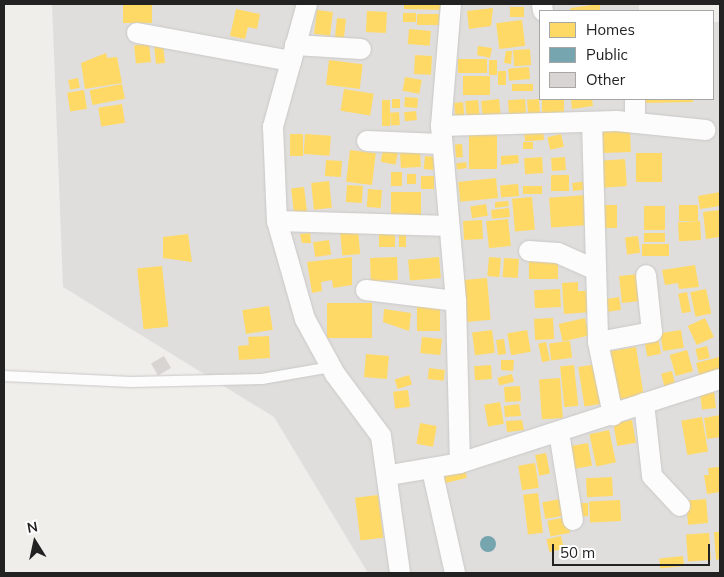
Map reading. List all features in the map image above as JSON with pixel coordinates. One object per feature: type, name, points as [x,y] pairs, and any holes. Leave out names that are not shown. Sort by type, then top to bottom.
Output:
[{"type":"street","points":[[307,4],[273,126],[277,221],[305,319],[331,367],[376,426],[390,475],[400,573]]},
{"type":"street","points":[[451,4],[441,135],[456,301],[460,462]]},
{"type":"street","points":[[137,33],[293,53],[361,49]]},
{"type":"street","points":[[636,100],[636,123]]},
{"type":"street","points":[[592,122],[594,269],[598,342],[614,415]]},
{"type":"street","points":[[367,140],[592,122],[636,123],[706,130]]},
{"type":"street","points":[[277,221],[449,226]]},
{"type":"street","points":[[529,251],[558,253],[594,269]]},
{"type":"street","points":[[598,342],[652,332],[646,275]]},
{"type":"street","points":[[366,290],[456,301]]},
{"type":"street","points":[[390,475],[432,470],[460,462],[614,415],[644,403],[720,379]]},
{"type":"street","points":[[644,403],[652,476],[680,506]]},
{"type":"street","points":[[559,432],[573,520]]},
{"type":"street","points":[[432,470],[455,573]]},
{"type":"lane","points":[[4,376],[131,382],[262,379],[331,367]]},
{"type":"shaded area","points":[[52,4],[639,4],[639,10],[539,10],[539,100],[714,100],[714,22],[720,22],[720,573],[368,573],[274,417],[63,287]]},
{"type":"building: Homes","points":[[123,4],[152,4],[152,23],[123,23]]},
{"type":"building: Homes","points":[[404,4],[443,4],[443,10],[404,9]]},
{"type":"building: Homes","points":[[600,4],[600,10],[571,10],[570,8]]},
{"type":"building: Homes","points":[[510,7],[524,7],[524,17],[510,17]]},
{"type":"building: Homes","points":[[493,8],[491,26],[469,29],[467,11]]},
{"type":"building: Homes","points":[[236,9],[260,14],[257,29],[248,27],[245,39],[230,36]]},
{"type":"building: Homes","points":[[317,10],[333,12],[330,36],[314,34]]},
{"type":"building: Homes","points":[[367,11],[387,12],[386,33],[366,32]]},
{"type":"building: Homes","points":[[403,13],[416,13],[416,22],[403,22]]},
{"type":"building: Homes","points":[[417,14],[439,14],[439,25],[417,25]]},
{"type":"building: Homes","points":[[337,18],[346,19],[344,39],[335,38]]},
{"type":"building: Homes","points":[[522,20],[525,46],[499,49],[496,23]]},
{"type":"building: Homes","points":[[409,29],[431,31],[430,46],[408,44]]},
{"type":"building: Homes","points":[[149,44],[151,62],[136,63],[134,46]]},
{"type":"building: Homes","points":[[163,44],[165,63],[156,64],[154,45]]},
{"type":"building: Homes","points":[[478,46],[492,48],[490,58],[477,55]]},
{"type":"building: Homes","points":[[530,49],[531,65],[514,66],[513,50]]},
{"type":"building: Homes","points":[[506,51],[512,51],[511,64],[504,63]]},
{"type":"building: Homes","points":[[106,53],[107,58],[117,57],[122,83],[85,89],[81,63]]},
{"type":"building: Homes","points":[[415,55],[432,56],[431,75],[414,74]]},
{"type":"building: Homes","points":[[458,59],[487,59],[487,73],[458,73]]},
{"type":"building: Homes","points":[[329,60],[363,64],[360,89],[326,85]]},
{"type":"building: Homes","points":[[489,60],[497,60],[497,75],[489,75]]},
{"type":"building: Homes","points":[[529,67],[530,79],[509,81],[508,69]]},
{"type":"building: Homes","points":[[498,71],[506,71],[506,85],[498,85]]},
{"type":"building: Homes","points":[[463,76],[490,76],[490,95],[463,95]]},
{"type":"building: Homes","points":[[405,77],[422,80],[419,94],[403,91]]},
{"type":"building: Homes","points":[[78,78],[80,88],[70,90],[68,80]]},
{"type":"building: Homes","points":[[122,84],[125,99],[92,105],[90,90]]},
{"type":"building: Homes","points":[[512,84],[533,84],[533,91],[512,91]]},
{"type":"building: Homes","points":[[344,89],[374,94],[370,115],[341,111]]},
{"type":"building: Homes","points":[[84,90],[87,109],[70,111],[67,93]]},
{"type":"building: Homes","points":[[405,97],[418,98],[417,108],[404,107]]},
{"type":"building: Homes","points":[[392,99],[400,99],[400,108],[392,108]]},
{"type":"building: Homes","points":[[499,99],[501,117],[483,119],[481,101]]},
{"type":"building: Homes","points":[[525,99],[526,114],[509,115],[508,100]]},
{"type":"building: Homes","points":[[539,99],[540,115],[528,116],[527,100]]},
{"type":"building: Homes","points":[[382,100],[390,100],[390,126],[382,126]]},
{"type":"building: Homes","points":[[478,100],[480,118],[467,119],[465,101]]},
{"type":"building: Homes","points":[[542,100],[564,100],[564,117],[542,117]]},
{"type":"building: Homes","points":[[571,100],[592,100],[593,106],[572,109]]},
{"type":"building: Homes","points":[[642,100],[693,100],[693,102],[642,103]]},
{"type":"building: Homes","points":[[463,102],[465,120],[456,121],[454,103]]},
{"type":"building: Homes","points":[[122,104],[125,123],[101,127],[98,108]]},
{"type":"building: Homes","points":[[416,111],[417,120],[405,121],[404,112]]},
{"type":"building: Homes","points":[[399,112],[400,125],[391,126],[390,113]]},
{"type":"building: Homes","points":[[543,127],[544,140],[525,141],[524,128]]},
{"type":"building: Homes","points":[[630,129],[631,152],[602,153],[601,130]]},
{"type":"building: Homes","points":[[469,133],[497,133],[497,169],[469,169]]},
{"type":"building: Homes","points":[[290,134],[303,134],[303,156],[290,156]]},
{"type":"building: Homes","points":[[305,134],[331,136],[330,156],[304,154]]},
{"type":"building: Homes","points":[[561,134],[564,147],[550,150],[547,137]]},
{"type":"building: Homes","points":[[523,142],[533,142],[533,149],[523,149]]},
{"type":"building: Homes","points":[[455,144],[462,144],[463,157],[456,157]]},
{"type":"building: Homes","points":[[350,150],[376,153],[372,185],[346,182]]},
{"type":"building: Homes","points":[[383,150],[398,153],[395,165],[381,162]]},
{"type":"building: Homes","points":[[420,150],[421,167],[401,168],[400,151]]},
{"type":"building: Homes","points":[[636,153],[662,153],[662,182],[636,182]]},
{"type":"building: Homes","points":[[518,155],[519,163],[501,165],[501,156]]},
{"type":"building: Homes","points":[[425,156],[435,157],[434,170],[424,169]]},
{"type":"building: Homes","points":[[542,157],[543,173],[525,174],[524,158]]},
{"type":"building: Homes","points":[[565,157],[566,170],[552,171],[551,158]]},
{"type":"building: Homes","points":[[625,159],[627,186],[599,188],[597,161]]},
{"type":"building: Homes","points":[[326,160],[342,161],[341,177],[325,176]]},
{"type":"building: Homes","points":[[466,162],[467,168],[457,169],[456,164]]},
{"type":"building: Homes","points":[[391,172],[402,172],[402,186],[391,186]]},
{"type":"building: Homes","points":[[407,174],[416,174],[416,184],[407,184]]},
{"type":"building: Homes","points":[[551,175],[569,175],[569,191],[551,191]]},
{"type":"building: Homes","points":[[421,176],[434,176],[434,189],[421,189]]},
{"type":"building: Homes","points":[[496,178],[498,198],[460,202],[458,182]]},
{"type":"building: Homes","points":[[329,181],[332,208],[314,210],[311,183]]},
{"type":"building: Homes","points":[[588,181],[589,189],[573,191],[572,183]]},
{"type":"building: Homes","points":[[518,184],[519,196],[501,198],[500,186]]},
{"type":"building: Homes","points":[[347,185],[363,186],[362,203],[346,202]]},
{"type":"building: Homes","points":[[523,186],[542,186],[542,194],[523,194]]},
{"type":"building: Homes","points":[[304,187],[307,213],[294,214],[291,189]]},
{"type":"building: Homes","points":[[368,189],[382,190],[381,208],[367,207]]},
{"type":"building: Homes","points":[[391,192],[421,192],[421,220],[391,220]]},
{"type":"building: Homes","points":[[720,192],[720,206],[700,209],[698,196]]},
{"type":"building: Homes","points":[[587,195],[589,225],[551,228],[549,198]]},
{"type":"building: Homes","points":[[532,197],[535,230],[515,232],[512,199]]},
{"type":"building: Homes","points":[[508,201],[509,206],[495,208],[495,202]]},
{"type":"building: Homes","points":[[486,204],[488,216],[472,218],[470,207]]},
{"type":"building: Homes","points":[[601,205],[617,205],[617,228],[601,228]]},
{"type":"building: Homes","points":[[679,205],[698,205],[698,221],[679,221]]},
{"type":"building: Homes","points":[[644,206],[665,206],[665,230],[644,230]]},
{"type":"building: Homes","points":[[509,208],[510,217],[492,219],[491,210]]},
{"type":"building: Homes","points":[[720,210],[720,237],[706,239],[703,212]]},
{"type":"building: Homes","points":[[508,219],[511,246],[489,248],[486,221]]},
{"type":"building: Homes","points":[[482,220],[483,239],[464,240],[463,221]]},
{"type":"building: Homes","points":[[700,221],[701,240],[679,241],[678,222]]},
{"type":"building: Homes","points":[[358,229],[360,254],[342,255],[340,231]]},
{"type":"building: Homes","points":[[379,230],[395,230],[395,247],[379,247]]},
{"type":"building: Homes","points":[[399,231],[406,231],[406,247],[399,247]]},
{"type":"building: Homes","points":[[310,233],[311,243],[302,243],[300,234]]},
{"type":"building: Homes","points":[[644,233],[665,233],[665,242],[644,242]]},
{"type":"building: Homes","points":[[188,234],[192,262],[163,258],[163,237]]},
{"type":"building: Homes","points":[[638,236],[640,253],[627,254],[625,238]]},
{"type":"building: Homes","points":[[329,240],[331,255],[315,257],[313,242]]},
{"type":"building: Homes","points":[[642,244],[669,244],[669,256],[642,256]]},
{"type":"building: Homes","points":[[352,257],[352,285],[333,288],[332,280],[321,282],[322,291],[312,293],[307,262]]},
{"type":"building: Homes","points":[[397,257],[398,280],[371,281],[370,258]]},
{"type":"building: Homes","points":[[439,257],[441,278],[410,281],[408,260]]},
{"type":"building: Homes","points":[[489,257],[501,258],[499,277],[487,276]]},
{"type":"building: Homes","points":[[504,258],[519,259],[518,278],[503,277]]},
{"type":"building: Homes","points":[[529,259],[558,259],[558,279],[529,279]]},
{"type":"building: Homes","points":[[695,265],[699,287],[679,289],[678,283],[665,285],[662,270]]},
{"type":"building: Homes","points":[[162,266],[168,327],[144,329],[137,269]]},
{"type":"building: Homes","points":[[639,274],[642,301],[622,303],[619,276]]},
{"type":"building: Homes","points":[[487,278],[491,320],[467,322],[463,280]]},
{"type":"building: Homes","points":[[578,282],[578,291],[590,291],[592,312],[564,314],[562,283]]},
{"type":"building: Homes","points":[[560,289],[561,307],[535,308],[534,290]]},
{"type":"building: Homes","points":[[706,289],[711,313],[696,317],[690,292]]},
{"type":"building: Homes","points":[[687,292],[691,312],[682,313],[678,294]]},
{"type":"building: Homes","points":[[619,297],[621,310],[608,312],[606,299]]},
{"type":"building: Homes","points":[[327,303],[372,303],[372,338],[327,338]]},
{"type":"building: Homes","points":[[417,304],[440,304],[440,331],[417,331]]},
{"type":"building: Homes","points":[[269,306],[273,330],[246,334],[242,310]]},
{"type":"building: Homes","points":[[384,309],[411,313],[409,331],[383,322]]},
{"type":"building: Homes","points":[[553,318],[554,339],[535,340],[534,319]]},
{"type":"building: Homes","points":[[585,318],[589,336],[563,342],[559,324]]},
{"type":"building: Homes","points":[[705,318],[714,337],[697,345],[688,326]]},
{"type":"building: Homes","points":[[492,330],[495,353],[475,355],[472,332]]},
{"type":"building: Homes","points":[[527,330],[531,352],[511,355],[507,333]]},
{"type":"building: Homes","points":[[681,330],[684,348],[663,351],[660,333]]},
{"type":"building: Homes","points":[[269,336],[270,358],[239,360],[238,346],[249,345],[248,337]]},
{"type":"building: Homes","points":[[422,337],[442,339],[440,355],[420,353]]},
{"type":"building: Homes","points":[[658,338],[661,354],[647,356],[644,341]]},
{"type":"building: Homes","points":[[504,339],[506,354],[498,355],[496,340]]},
{"type":"building: Homes","points":[[570,341],[572,358],[551,360],[549,344]]},
{"type":"building: Homes","points":[[546,342],[550,361],[542,362],[538,344]]},
{"type":"building: Homes","points":[[707,346],[710,358],[698,361],[695,349]]},
{"type":"building: Homes","points":[[636,347],[644,395],[617,400],[609,351]]},
{"type":"building: Homes","points":[[687,350],[693,371],[676,376],[670,355]]},
{"type":"building: Homes","points":[[366,354],[389,356],[387,379],[364,377]]},
{"type":"building: Homes","points":[[719,357],[720,371],[700,377],[696,363]]},
{"type":"building: Homes","points":[[501,360],[514,360],[513,371],[501,370]]},
{"type":"building: Homes","points":[[597,364],[603,404],[584,406],[578,367]]},
{"type":"building: Homes","points":[[491,365],[492,379],[475,380],[474,366]]},
{"type":"building: Homes","points":[[574,365],[578,406],[564,407],[560,366]]},
{"type":"building: Homes","points":[[429,368],[445,370],[444,381],[428,379]]},
{"type":"building: Homes","points":[[672,371],[675,384],[664,386],[661,373]]},
{"type":"building: Homes","points":[[512,374],[514,382],[499,385],[497,378]]},
{"type":"building: Homes","points":[[409,375],[412,385],[398,389],[395,379]]},
{"type":"building: Homes","points":[[560,378],[563,418],[542,419],[539,379]]},
{"type":"building: Homes","points":[[520,386],[521,401],[505,402],[504,387]]},
{"type":"building: Homes","points":[[408,390],[410,407],[395,409],[393,392]]},
{"type":"building: Homes","points":[[714,392],[716,408],[702,410],[700,394]]},
{"type":"building: Homes","points":[[500,402],[504,424],[488,426],[484,405]]},
{"type":"building: Homes","points":[[519,404],[521,416],[505,417],[504,406]]},
{"type":"building: Homes","points":[[720,415],[720,437],[707,439],[704,418]]},
{"type":"building: Homes","points":[[702,417],[708,451],[687,455],[681,421]]},
{"type":"building: Homes","points":[[522,420],[524,430],[507,432],[506,421]]},
{"type":"building: Homes","points":[[632,420],[636,443],[617,446],[613,423]]},
{"type":"building: Homes","points":[[420,423],[437,426],[433,447],[416,444]]},
{"type":"building: Homes","points":[[609,430],[616,462],[596,466],[589,434]]},
{"type":"building: Homes","points":[[588,443],[592,466],[573,469],[569,446]]},
{"type":"building: Homes","points":[[546,453],[550,474],[539,476],[535,455]]},
{"type":"building: Homes","points":[[535,463],[539,488],[522,490],[518,466]]},
{"type":"building: Homes","points":[[719,467],[720,492],[707,494],[704,475],[709,475],[708,468]]},
{"type":"building: Homes","points":[[465,470],[467,478],[444,484],[442,476]]},
{"type":"building: Homes","points":[[612,477],[613,496],[587,497],[586,478]]},
{"type":"building: Homes","points":[[538,493],[543,533],[528,535],[523,495]]},
{"type":"building: Homes","points":[[378,495],[383,538],[360,540],[355,498]]},
{"type":"building: Homes","points":[[566,498],[569,515],[545,519],[542,502]]},
{"type":"building: Homes","points":[[706,499],[708,523],[688,525],[686,501]]},
{"type":"building: Homes","points":[[620,500],[621,521],[590,523],[589,502]]},
{"type":"building: Homes","points":[[578,503],[588,503],[588,516],[579,517]]},
{"type":"building: Homes","points":[[567,517],[570,533],[550,537],[547,521]]},
{"type":"building: Homes","points":[[714,532],[720,532],[720,559],[716,560]]},
{"type":"building: Homes","points":[[709,533],[711,560],[688,562],[686,535]]},
{"type":"building: Homes","points":[[561,536],[564,549],[549,552],[546,539]]},
{"type":"building: Homes","points":[[683,556],[684,566],[660,568],[659,559]]},
{"type":"building: Public","points":[[488,536],[496,544],[488,552],[480,544]]},
{"type":"building: Other","points":[[164,356],[171,368],[158,376],[151,364]]}]
